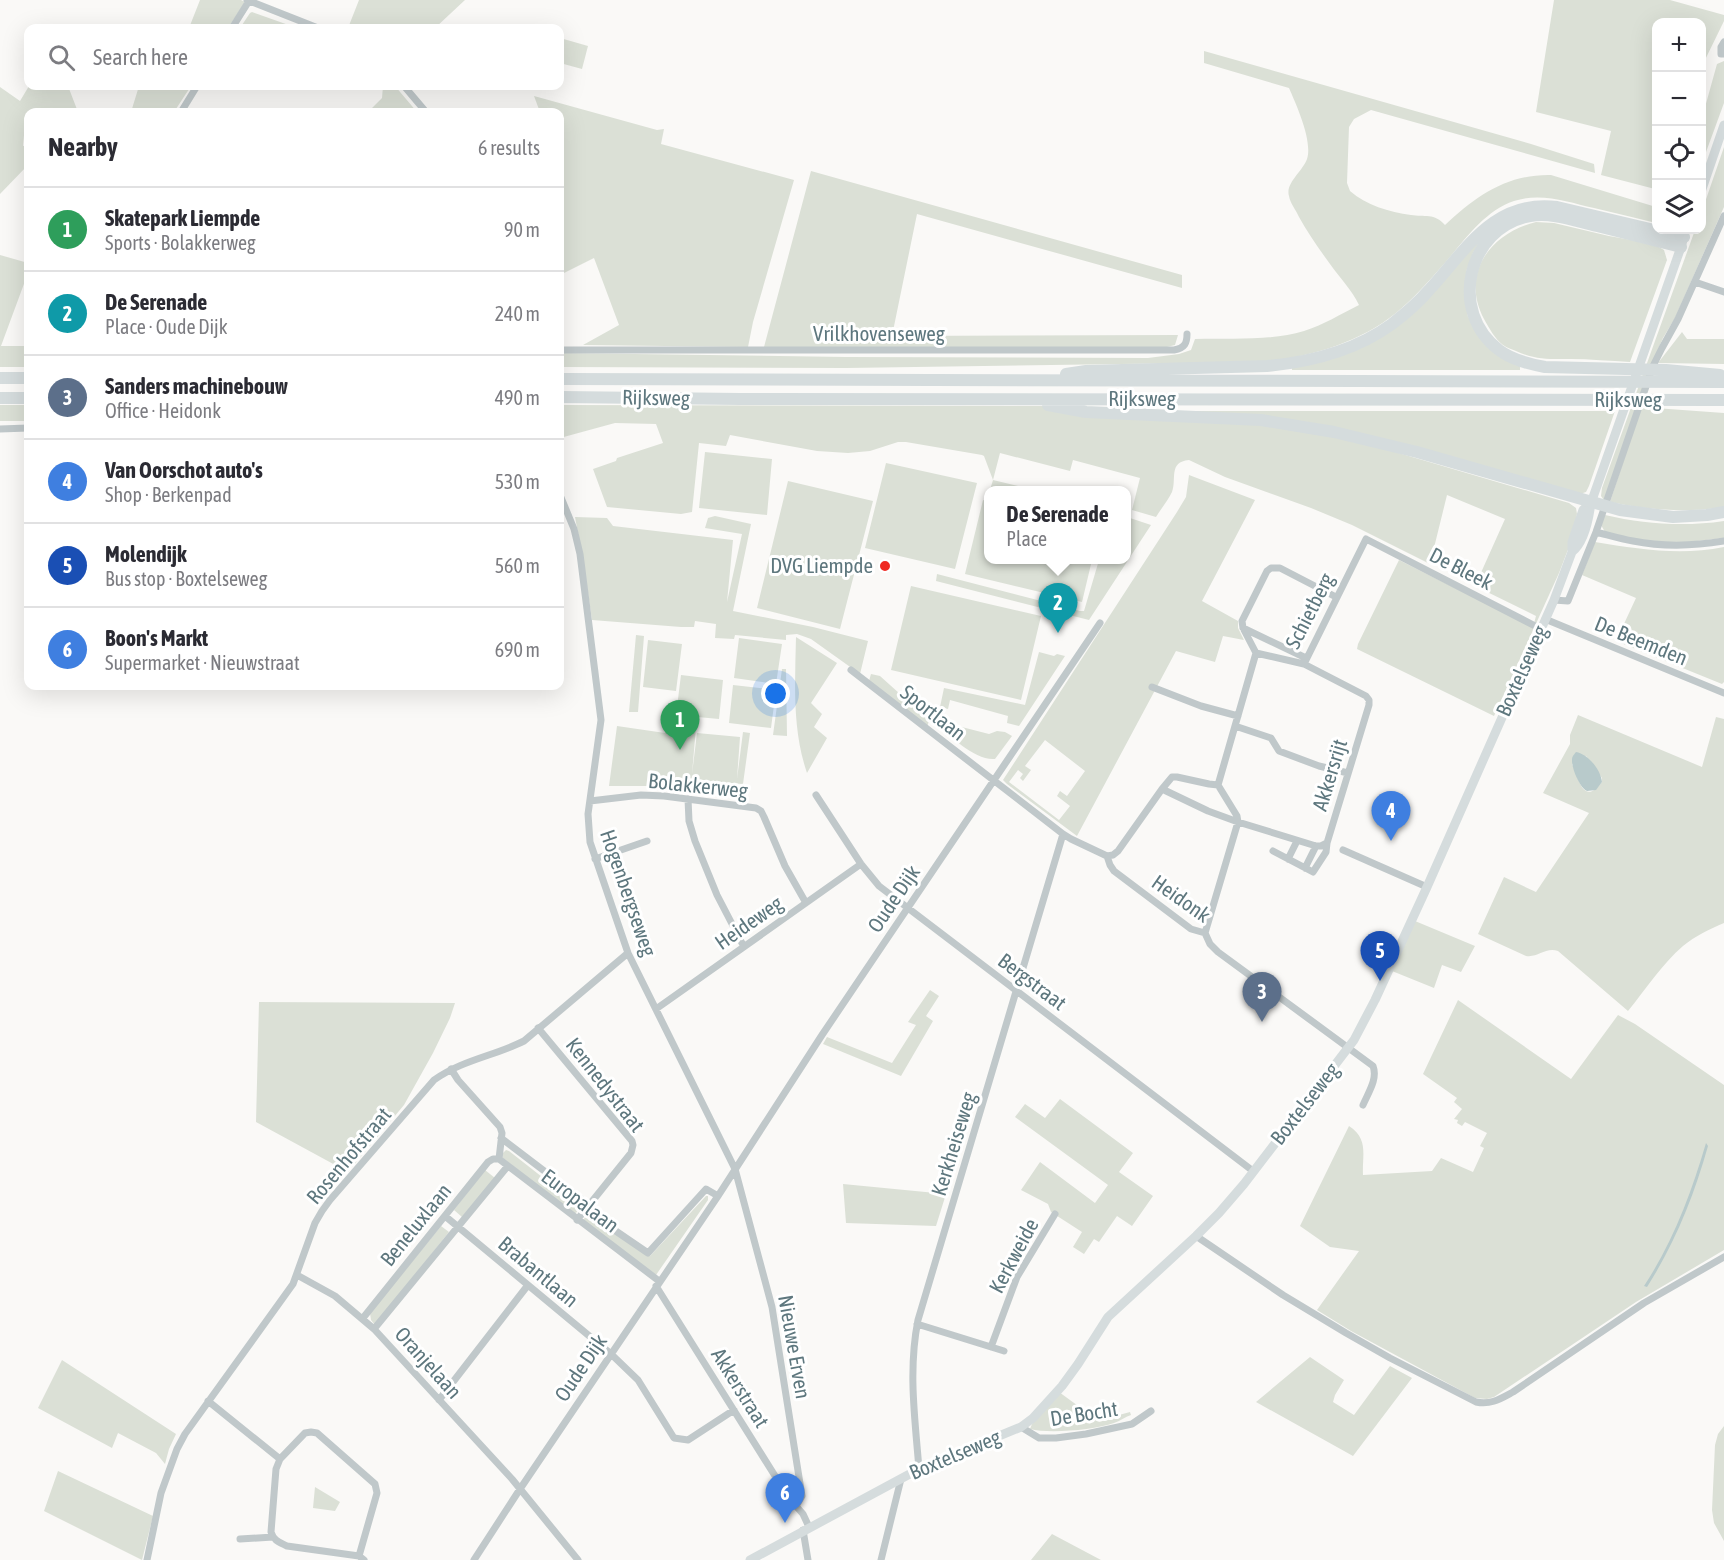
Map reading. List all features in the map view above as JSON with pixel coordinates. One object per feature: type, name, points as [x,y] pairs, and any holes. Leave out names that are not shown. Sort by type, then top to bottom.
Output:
[{"type":"highway","points":[[1012,380],[1086,371],[1267,366],[1291,364],[1330,355],[1390,326],[1421,298],[1486,227],[1512,212],[1530,207],[1557,207],[1684,236]]},
{"type":"highway","points":[[1684,236],[1542,214],[1524,217],[1504,226],[1491,237],[1478,254],[1470,279],[1470,301],[1477,324],[1483,334],[1499,350],[1520,362],[1545,367],[1666,370],[1724,376]]},
{"type":"highway","points":[[0,378],[24,378]]},
{"type":"highway","name":"Rijksweg","points":[[564,379],[1724,382]]},
{"type":"highway","name":"Rijksweg","points":[[564,397],[1724,399]]},
{"type":"highway","points":[[0,398],[24,398]]},
{"type":"highway","points":[[1013,399],[1086,412],[1261,420],[1334,432],[1417,452],[1591,503],[1637,513],[1673,516],[1724,512]]},
{"type":"street","points":[[234,24],[248,1],[308,24]]},
{"type":"street","points":[[1724,42],[1721,47],[1722,54],[1724,54]]},
{"type":"street","points":[[183,108],[195,90]]},
{"type":"street","points":[[407,90],[423,108]]},
{"type":"street","points":[[1704,180],[1724,125]]},
{"type":"street","name":"Boxtelseweg","points":[[1554,600],[1568,601],[1596,532],[1653,366],[1678,320],[1724,216]]},
{"type":"street","name":"Boxtelseweg","points":[[750,1560],[918,1470],[1021,1427],[1033,1418],[1062,1386],[1108,1317],[1219,1213],[1348,1049],[1375,1000],[1427,887],[1554,600],[1572,552],[1581,540],[1591,503],[1684,236]]},
{"type":"street","points":[[1695,282],[1724,292]]},
{"type":"street","name":"Vrilkhovenseweg","points":[[564,350],[1174,350],[1183,348],[1187,334]]},
{"type":"street","points":[[0,429],[24,428]]},
{"type":"street","name":"Hogenbergseweg","points":[[564,506],[574,529],[580,554],[601,720],[590,801],[588,827],[590,842],[628,953],[735,1169]]},
{"type":"street","points":[[1596,532],[1633,542],[1654,544],[1681,545],[1724,541]]},
{"type":"street","name":"Schietberg","points":[[1218,785],[1256,653],[1305,661],[1366,539]]},
{"type":"street","name":"De Bleek","points":[[1366,539],[1543,624]]},
{"type":"street","points":[[1256,653],[1243,628],[1242,621],[1270,568],[1280,568],[1336,597]]},
{"type":"street","name":"Oude Dijk","points":[[474,1560],[718,1196],[822,1035],[1100,623]]},
{"type":"street","name":"De Beemden","points":[[1543,624],[1724,693]]},
{"type":"street","points":[[1243,628],[1305,661]]},
{"type":"street","name":"Akkersrijt","points":[[1162,789],[1208,811],[1238,822],[1316,846],[1327,843],[1369,700],[1366,696],[1305,661]]},
{"type":"street","name":"Sportlaan","points":[[851,670],[994,781]]},
{"type":"street","points":[[1152,687],[1201,706],[1238,716]]},
{"type":"street","points":[[1235,726],[1271,738],[1279,751],[1319,766],[1348,773]]},
{"type":"street","points":[[1107,856],[1118,851],[1168,780],[1177,777],[1218,785],[1237,816],[1238,822],[1205,933]]},
{"type":"street","name":"Heidonk","points":[[994,781],[1063,834],[1107,856],[1114,871],[1191,929],[1205,933],[1210,944],[1218,952],[1373,1066],[1376,1073],[1363,1105]]},
{"type":"street","name":"Bolakkerweg","points":[[590,801],[641,795],[666,796],[756,808],[764,816],[785,866],[806,903]]},
{"type":"street","name":"Bergstraat","points":[[816,795],[861,864],[879,886],[1253,1171]]},
{"type":"street","points":[[688,799],[689,821],[695,841],[717,895],[744,947]]},
{"type":"street","name":"Kerkheiseweg","points":[[918,1470],[912,1363],[917,1324],[1063,834]]},
{"type":"street","points":[[595,859],[647,841]]},
{"type":"street","points":[[1288,859],[1297,841]]},
{"type":"street","points":[[1273,851],[1313,872],[1326,852],[1327,843]]},
{"type":"street","points":[[1305,868],[1316,846]]},
{"type":"street","points":[[1343,850],[1427,887]]},
{"type":"street","name":"Heideweg","points":[[656,1009],[861,864]]},
{"type":"street","name":"Rosenhofstraat","points":[[148,1558],[161,1493],[170,1466],[185,1434],[292,1284],[315,1223],[322,1211],[434,1080],[466,1062],[513,1047],[524,1041],[628,953]]},
{"type":"street","name":"Kennedystraat","points":[[538,1028],[633,1145],[631,1153],[577,1220]]},
{"type":"street","name":"Europalaan","points":[[451,1069],[500,1127],[501,1138],[648,1253],[706,1189],[718,1196]]},
{"type":"street","points":[[499,1159],[501,1138]]},
{"type":"street","name":"Europalaan","points":[[499,1159],[658,1284]]},
{"type":"street","name":"Beneluxlaan","points":[[363,1318],[488,1162],[499,1159]]},
{"type":"street","name":"Beneluxlaan","points":[[374,1329],[507,1167]]},
{"type":"street","name":"Nieuwe Erven","points":[[735,1169],[772,1307],[802,1496],[796,1506]]},
{"type":"street","name":"Kerkweide","points":[[991,1347],[1017,1277],[1055,1214]]},
{"type":"street","name":"Brabantlaan","points":[[445,1216],[611,1353],[638,1380],[674,1438],[688,1440],[734,1410]]},
{"type":"street","points":[[1196,1236],[1283,1295],[1372,1348],[1476,1402],[1486,1403],[1514,1392],[1644,1303],[1724,1257]]},
{"type":"street","name":"Oranjelaan","points":[[297,1275],[335,1296],[374,1329],[520,1489],[578,1560]]},
{"type":"street","name":"Akkerstraat","points":[[658,1284],[734,1410],[796,1506]]},
{"type":"street","points":[[439,1400],[528,1285]]},
{"type":"street","points":[[917,1324],[1004,1351]]},
{"type":"street","points":[[208,1401],[280,1458]]},
{"type":"street","name":"De Bocht","points":[[1021,1427],[1039,1438],[1066,1437],[1132,1424],[1150,1411]]},
{"type":"street","points":[[305,1433],[317,1433],[375,1484],[377,1493],[362,1558],[287,1546],[276,1541],[272,1532],[276,1469],[280,1458],[305,1433]]},
{"type":"street","points":[[881,1560],[901,1479]]},
{"type":"street","points":[[796,1506],[803,1514],[808,1560]]},
{"type":"street","points":[[240,1539],[273,1537]]},
{"type":"shaded area","points":[[200,0],[241,0],[245,2],[231,24],[191,24]]},
{"type":"shaded area","points":[[359,0],[465,0],[439,24],[350,24]]},
{"type":"shaded area","points":[[1554,0],[1670,0],[1724,15],[1724,21],[1706,58],[1706,18],[1652,18],[1652,188],[1601,175],[1611,131],[1536,112]]},
{"type":"shaded area","points":[[252,12],[286,24],[243,24]]},
{"type":"shaded area","points":[[564,39],[588,46],[582,69],[564,64]]},
{"type":"shaded area","points":[[1204,51],[1594,164],[1595,173],[1371,110],[1354,119],[1349,127],[1347,183],[1350,191],[1356,196],[1378,207],[1403,214],[1433,217],[1445,225],[1468,205],[1493,189],[1520,178],[1551,175],[1652,206],[1652,222],[1554,199],[1534,197],[1514,201],[1484,219],[1415,295],[1381,324],[1332,347],[1278,360],[846,368],[564,367],[564,353],[1148,358],[1191,350],[1195,339],[1264,338],[1304,331],[1325,323],[1359,305],[1310,235],[1290,199],[1288,191],[1305,164],[1308,143],[1303,123],[1289,88],[1204,63]]},
{"type":"shaded area","points":[[1724,61],[1724,103],[1706,152],[1706,104],[1717,64]]},
{"type":"shaded area","points":[[0,87],[20,101],[27,90],[70,90],[76,108],[24,108],[24,169],[0,194]]},
{"type":"shaded area","points":[[138,90],[188,90],[177,108],[132,108]]},
{"type":"shaded area","points":[[383,90],[398,90],[414,108],[372,108],[382,98]]},
{"type":"shaded area","points":[[534,96],[657,130],[664,129],[661,144],[794,180],[753,322],[748,347],[583,345],[619,325],[594,258],[564,273],[564,108],[538,108]]},
{"type":"shaded area","points":[[1724,147],[1724,207],[1675,318],[1652,363],[1604,500],[1601,496],[1602,488],[1694,234],[1706,234],[1706,199]]},
{"type":"shaded area","points":[[811,171],[1182,275],[1182,288],[917,214],[892,336],[1178,335],[1175,345],[1167,347],[764,347]]},
{"type":"shaded area","points":[[1536,222],[1554,223],[1654,244],[1664,250],[1667,260],[1630,362],[1536,357],[1505,346],[1492,333],[1477,302],[1478,271],[1493,246],[1505,235]]},
{"type":"shaded area","points":[[1480,241],[1467,269],[1464,290],[1468,317],[1520,366],[1520,370],[1292,370],[1292,367],[1377,337]]},
{"type":"shaded area","points":[[0,255],[24,262],[24,284],[1,346],[24,346],[24,367],[0,367]]},
{"type":"shaded area","points":[[1682,332],[1687,339],[1724,339],[1724,364],[1658,363]]},
{"type":"shaded area","points":[[0,405],[24,405],[24,421],[0,421]]},
{"type":"shaded area","points":[[564,405],[1042,406],[1207,417],[1351,439],[1569,503],[1576,508],[1577,514],[1569,547],[1559,573],[1494,716],[1357,649],[1399,560],[1533,627],[1536,616],[1475,586],[1505,519],[1447,495],[1430,564],[1352,525],[1225,477],[1189,460],[1178,464],[1174,472],[1172,492],[1156,517],[1132,510],[1140,478],[1073,460],[1070,471],[1000,453],[993,480],[982,455],[906,442],[898,442],[870,451],[848,453],[817,451],[730,435],[726,446],[699,443],[692,512],[681,514],[607,507],[593,469],[616,461],[617,458],[663,443],[656,424],[615,423],[564,437]]},
{"type":"shaded area","points":[[1641,407],[1724,413],[1724,507],[1667,510],[1610,502]]},
{"type":"shaded area","points":[[1177,411],[1615,411],[1589,486],[1586,492],[1580,494],[1436,454]]},
{"type":"shaded area","points":[[705,452],[772,459],[767,515],[699,508]]},
{"type":"shaded area","points":[[886,463],[977,483],[955,569],[865,548]]},
{"type":"shaded area","points":[[1189,475],[1255,500],[1202,601],[1238,621],[1238,628],[1244,640],[1223,636],[1215,662],[1176,651],[1077,836],[1003,780],[1186,497]],"holes":[[[1045,740],[1085,771],[1067,796],[1060,791],[1057,796],[1070,806],[1059,820],[1009,782],[1018,770],[1023,774],[1020,778],[1023,781],[1031,770],[1025,766]]]},
{"type":"shaded area","points":[[993,480],[1018,486],[991,486]]},
{"type":"shaded area","points":[[788,481],[873,501],[840,629],[757,608]]},
{"type":"shaded area","points":[[983,500],[984,564],[1091,564],[1082,602],[965,574]]},
{"type":"shaded area","points":[[1605,515],[1664,524],[1724,521],[1724,538],[1688,542],[1639,540],[1605,532],[1601,525]]},
{"type":"shaded area","points":[[715,516],[751,524],[733,611],[868,641],[860,674],[811,639],[797,634],[786,635],[786,640],[735,635],[734,639],[715,638],[716,624],[695,621],[694,627],[681,627],[592,620],[575,517],[607,518],[613,526],[733,540],[727,602],[742,534],[705,528],[708,518]]},
{"type":"shaded area","points":[[1131,518],[1151,525],[1131,556]]},
{"type":"shaded area","points":[[1595,542],[1675,551],[1724,547],[1724,682],[1722,684],[1616,641],[1636,598],[1582,575]]},
{"type":"shaded area","points":[[1098,564],[1126,564],[1089,620],[936,581],[937,574],[1080,611],[1084,611]]},
{"type":"shaded area","points":[[911,586],[1041,616],[1021,700],[891,670]]},
{"type":"shaded area","points":[[636,635],[644,636],[638,712],[629,712]]},
{"type":"shaded area","points":[[796,637],[837,663],[811,703],[822,714],[814,727],[827,738],[807,773],[797,723]]},
{"type":"shaded area","points":[[739,638],[782,644],[776,684],[734,678]]},
{"type":"shaded area","points":[[648,640],[682,644],[676,691],[643,687]]},
{"type":"shaded area","points":[[1039,652],[1065,656],[1019,726],[1007,723],[1008,716],[950,700],[948,709],[940,707],[944,688],[1025,705]]},
{"type":"shaded area","points":[[782,669],[786,669],[787,736],[773,735]]},
{"type":"shaded area","points":[[871,674],[880,676],[929,720],[927,728],[869,681]]},
{"type":"shaded area","points":[[681,675],[723,680],[719,719],[676,715]]},
{"type":"shaded area","points":[[733,685],[776,690],[771,728],[729,723]]},
{"type":"shaded area","points":[[1578,715],[1702,767],[1716,717],[1724,719],[1724,923],[1698,936],[1675,953],[1628,1011],[1558,951],[1549,950],[1534,956],[1526,956],[1478,934],[1504,877],[1536,892],[1589,813],[1543,793],[1570,744],[1570,735]],"holes":[[[1586,756],[1602,778],[1602,782],[1596,789],[1586,791],[1582,788],[1572,764]]]},
{"type":"shaded area","points":[[939,718],[947,720],[950,724],[989,734],[997,731],[1012,736],[995,759],[987,759],[971,752],[934,723]]},
{"type":"shaded area","points":[[666,724],[696,727],[692,774],[697,733],[740,737],[737,779],[743,732],[750,733],[743,784],[660,778],[658,786],[609,786],[617,726],[665,733]]},
{"type":"shaded area","points":[[1576,752],[1589,759],[1599,773],[1602,782],[1596,790],[1587,791],[1579,782],[1572,764],[1572,757]]},
{"type":"shaded area","points":[[1415,921],[1475,946],[1461,972],[1442,965],[1434,988],[1392,971]]},
{"type":"shaded area","points":[[930,990],[939,996],[926,1016],[933,1021],[901,1076],[823,1044],[827,1037],[892,1063],[916,1025],[908,1022]]},
{"type":"shaded area","points":[[1458,1000],[1571,1079],[1618,1015],[1635,1024],[1724,1085],[1724,1250],[1636,1302],[1494,1397],[1487,1399],[1475,1398],[1351,1331],[1317,1310],[1359,1251],[1330,1247],[1300,1226],[1349,1126],[1362,1142],[1363,1175],[1432,1171],[1441,1158],[1473,1172],[1484,1148],[1480,1146],[1487,1133],[1465,1122],[1462,1126],[1457,1123],[1458,1120],[1454,1119],[1462,1109],[1454,1102],[1457,1098],[1423,1074]]},
{"type":"shaded area","points":[[259,1002],[455,1003],[433,1053],[404,1105],[348,1172],[256,1122]]},
{"type":"shaded area","points":[[1060,1099],[1133,1153],[1119,1172],[1153,1196],[1132,1226],[1117,1216],[1099,1242],[1094,1239],[1084,1254],[1073,1247],[1082,1232],[1051,1212],[1048,1204],[1021,1190],[1040,1162],[1095,1203],[1108,1185],[1015,1117],[1025,1104],[1045,1118]]},
{"type":"shaded area","points":[[1706,1143],[1708,1146],[1703,1165],[1683,1219],[1657,1270],[1647,1287],[1644,1286],[1664,1252],[1680,1217]]},
{"type":"shaded area","points":[[506,1150],[579,1206],[577,1212],[574,1214],[503,1158],[502,1154]]},
{"type":"shaded area","points":[[485,1170],[495,1178],[462,1217],[454,1210]]},
{"type":"shaded area","points":[[843,1184],[946,1194],[936,1226],[846,1223]]},
{"type":"shaded area","points":[[706,1196],[708,1200],[656,1275],[583,1221],[588,1215],[650,1256]]},
{"type":"shaded area","points":[[441,1226],[449,1232],[375,1325],[370,1313]]},
{"type":"shaded area","points":[[1310,1357],[1344,1380],[1333,1402],[1354,1415],[1390,1366],[1412,1378],[1353,1456],[1256,1402]]},
{"type":"shaded area","points":[[62,1360],[176,1434],[165,1464],[156,1453],[118,1433],[112,1448],[38,1408]]},
{"type":"shaded area","points":[[1059,1392],[1096,1419],[1108,1406],[1119,1415],[1130,1412],[1131,1415],[1114,1423],[1084,1429],[1048,1431],[1030,1429]]},
{"type":"shaded area","points":[[1724,1426],[1724,1541],[1714,1523],[1712,1510],[1715,1445],[1718,1434]]},
{"type":"shaded area","points":[[58,1471],[153,1516],[142,1560],[44,1511]]},
{"type":"shaded area","points":[[315,1487],[340,1502],[335,1511],[313,1508]]},
{"type":"shaded area","points":[[1052,1534],[1101,1560],[1031,1560]]},
{"type":"place","name":"DVG Liempde","points":[[885,566]]},
{"type":"place","name":"De Serenade","points":[[1058,633]]},
{"type":"place","name":"Skatepark Liempde","points":[[680,750]]},
{"type":"place","name":"Van Oorschot auto's","points":[[1391,841]]},
{"type":"place","name":"Molendijk","points":[[1380,981]]},
{"type":"place","name":"Sanders machinebouw","points":[[1262,1022]]},
{"type":"place","name":"Boon's Markt","points":[[785,1523]]}]
